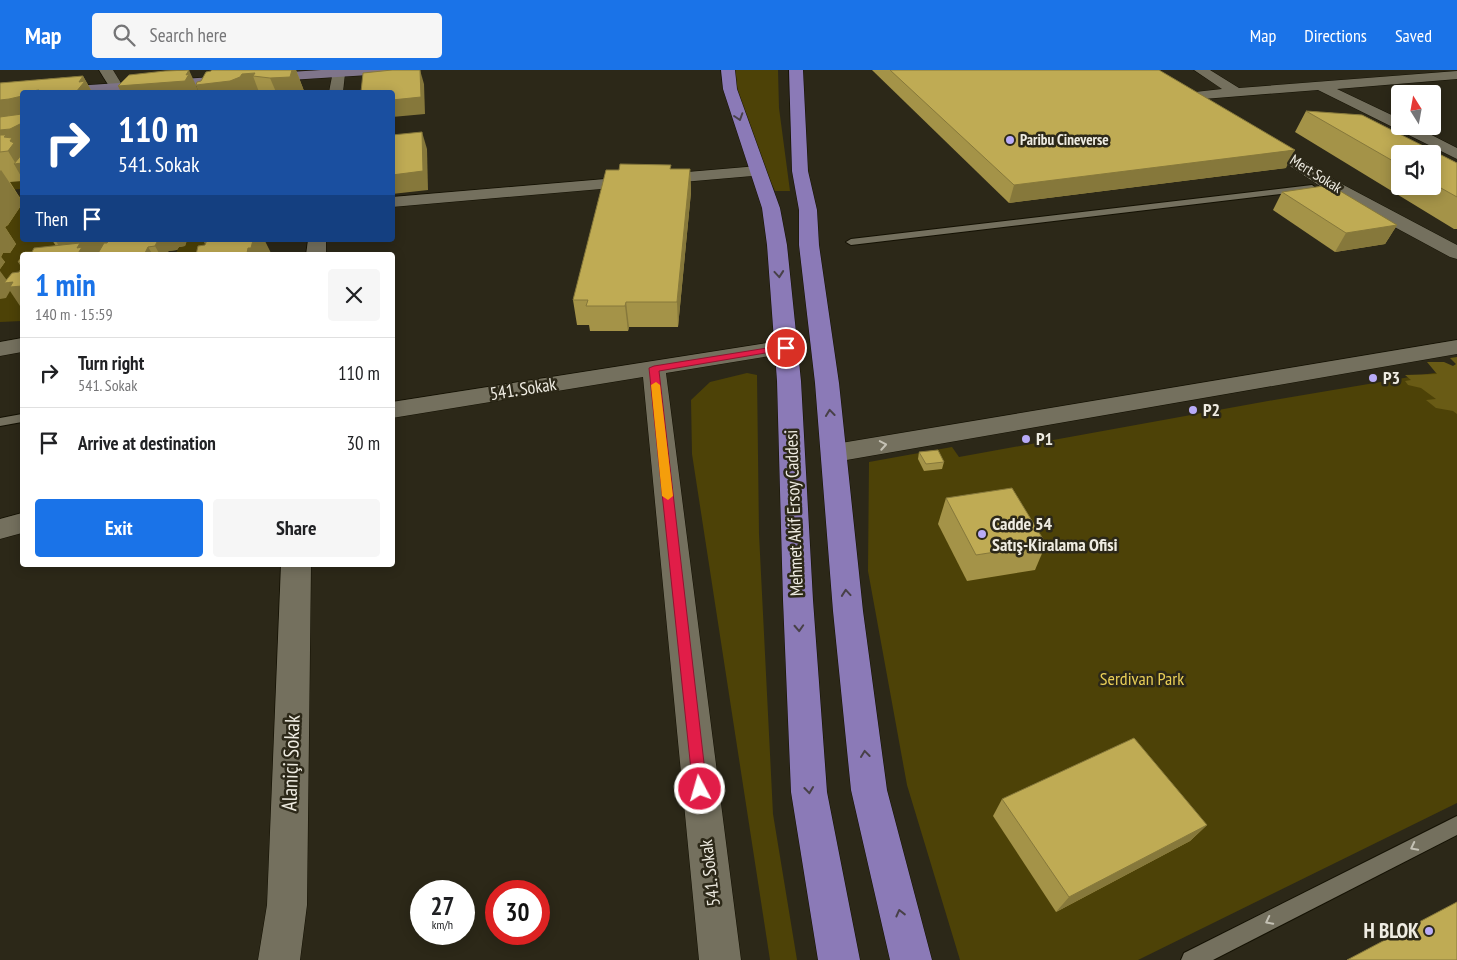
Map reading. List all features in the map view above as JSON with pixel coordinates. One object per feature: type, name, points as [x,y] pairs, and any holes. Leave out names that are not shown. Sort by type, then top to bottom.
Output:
[{"type":"main road","points":[[796,70],[800,171],[808,210],[809,245],[835,453],[848,611],[869,790],[912,960]]},
{"type":"main road","name":"Mehmet Akif Ersoy Caddesi","points":[[725,76],[771,208],[776,245],[786,348],[809,792],[839,960]]},
{"type":"street","points":[[106,70],[116,88]]},
{"type":"street","points":[[79,90],[385,70]]},
{"type":"street","points":[[1201,70],[1236,92]]},
{"type":"street","points":[[1365,70],[1386,80]]},
{"type":"street","points":[[336,90],[338,74]]},
{"type":"street","points":[[1213,78],[1231,76]]},
{"type":"street","points":[[1192,96],[1457,76]]},
{"type":"street","points":[[1424,77],[1457,90]]},
{"type":"street","points":[[1318,85],[1391,121]]},
{"type":"street","points":[[1177,86],[1216,112]]},
{"type":"street","name":"Mert Sokak","points":[[1249,133],[1332,186],[1455,250]]},
{"type":"street","points":[[1419,135],[1457,154]]},
{"type":"street","points":[[395,202],[758,171]]},
{"type":"street","points":[[0,349],[20,345]]},
{"type":"street","points":[[835,453],[1457,347]]},
{"type":"street","name":"541. Sokak","points":[[395,410],[786,348]]},
{"type":"street","name":"541. Sokak","points":[[654,368],[720,960]]},
{"type":"street","points":[[0,529],[20,524]]},
{"type":"street","name":"Alaniçi Sokak","points":[[279,960],[287,905],[296,567]]},
{"type":"lane","points":[[851,242],[1332,186]]},
{"type":"lane","points":[[0,422],[20,418]]},
{"type":"lane","points":[[1191,960],[1457,825]]},
{"type":"green space","points":[[733,70],[778,70],[779,108],[790,191],[775,191],[761,161],[734,80]]},
{"type":"green space","points":[[20,181],[20,189],[0,191],[0,183]]},
{"type":"green space","points":[[20,196],[20,242],[124,242],[118,252],[20,252],[20,321],[0,322],[0,199]]},
{"type":"green space","points":[[185,242],[257,242],[235,245],[260,252],[176,252]]},
{"type":"green space","name":"Serdivan Park","points":[[1457,369],[1457,803],[1138,960],[960,960],[907,785],[868,571],[869,462],[952,447],[959,457]]},
{"type":"green space","points":[[747,373],[757,375],[759,534],[773,814],[797,960],[770,960],[692,454],[691,400],[710,382]]},
{"type":"shaded area","points":[[1457,357],[1457,414],[1453,411],[1436,408],[1426,400],[1436,399],[1421,388],[1408,385],[1405,381],[1411,380],[1405,375],[1437,374],[1427,362],[1444,362],[1453,366],[1456,364],[1450,358]]},
{"type":"building","points":[[189,70],[185,81],[118,86],[129,75]]},
{"type":"building","points":[[212,70],[292,70],[290,77],[270,78],[253,76],[255,73],[242,74],[240,77],[230,81],[196,85],[197,82],[201,81],[206,72]]},
{"type":"building","points":[[420,70],[421,97],[395,100],[395,90],[361,90],[363,73]]},
{"type":"building","points":[[890,70],[1159,70],[1295,150],[1014,185]]},
{"type":"building","points":[[83,76],[79,82],[85,81],[78,90],[20,90],[20,96],[0,100],[0,83]]},
{"type":"building","points":[[1306,111],[1362,115],[1391,130],[1391,135],[1402,135],[1421,145],[1391,145],[1391,160]]},
{"type":"building","points":[[20,114],[20,124],[10,129],[0,130],[0,117]]},
{"type":"building","points":[[422,132],[423,171],[395,175],[395,135]]},
{"type":"building","points":[[0,135],[12,138],[10,141],[14,143],[8,151],[0,152]]},
{"type":"building","points":[[1441,155],[1457,163],[1457,197],[1441,188]]},
{"type":"building","points":[[20,156],[20,163],[14,164]]},
{"type":"building","points":[[620,164],[671,165],[670,169],[690,169],[677,302],[626,302],[625,306],[586,306],[588,300],[573,300],[606,170],[619,170]]},
{"type":"building","points":[[1330,185],[1397,225],[1346,233],[1282,192]]},
{"type":"building","points":[[157,242],[155,246],[148,247],[146,252],[99,252],[104,243]]},
{"type":"building","points":[[206,242],[252,242],[247,252],[197,252],[198,246],[205,245]]},
{"type":"building","points":[[80,243],[77,248],[82,247],[79,252],[32,252],[34,248]]},
{"type":"building","points":[[20,270],[20,286],[10,287],[13,282],[4,283],[12,273]]},
{"type":"building","points":[[938,450],[944,462],[926,464],[919,452]]},
{"type":"building","points":[[1012,488],[1046,544],[976,555],[946,498]]},
{"type":"building","points":[[1134,738],[1207,825],[1069,897],[1002,799]]},
{"type":"building","name":"H BLOK","points":[[1457,902],[1457,960],[1347,960]]},
{"type":"slow traffic","points":[[656,385],[668,496]]},
{"type":"place","name":"Paribu Cineverse","points":[[1010,140]]},
{"type":"place","name":"P3","points":[[1373,378]]},
{"type":"place","name":"P2","points":[[1193,410]]},
{"type":"place","name":"P1","points":[[1026,439]]},
{"type":"place","name":"Cadde 54 Satış-Kiralama Ofisi","points":[[982,534]]},
{"type":"place","name":"H BLOK","points":[[1429,931]]},
{"type":"route","points":[[700,789],[654,368],[786,348]]}]
